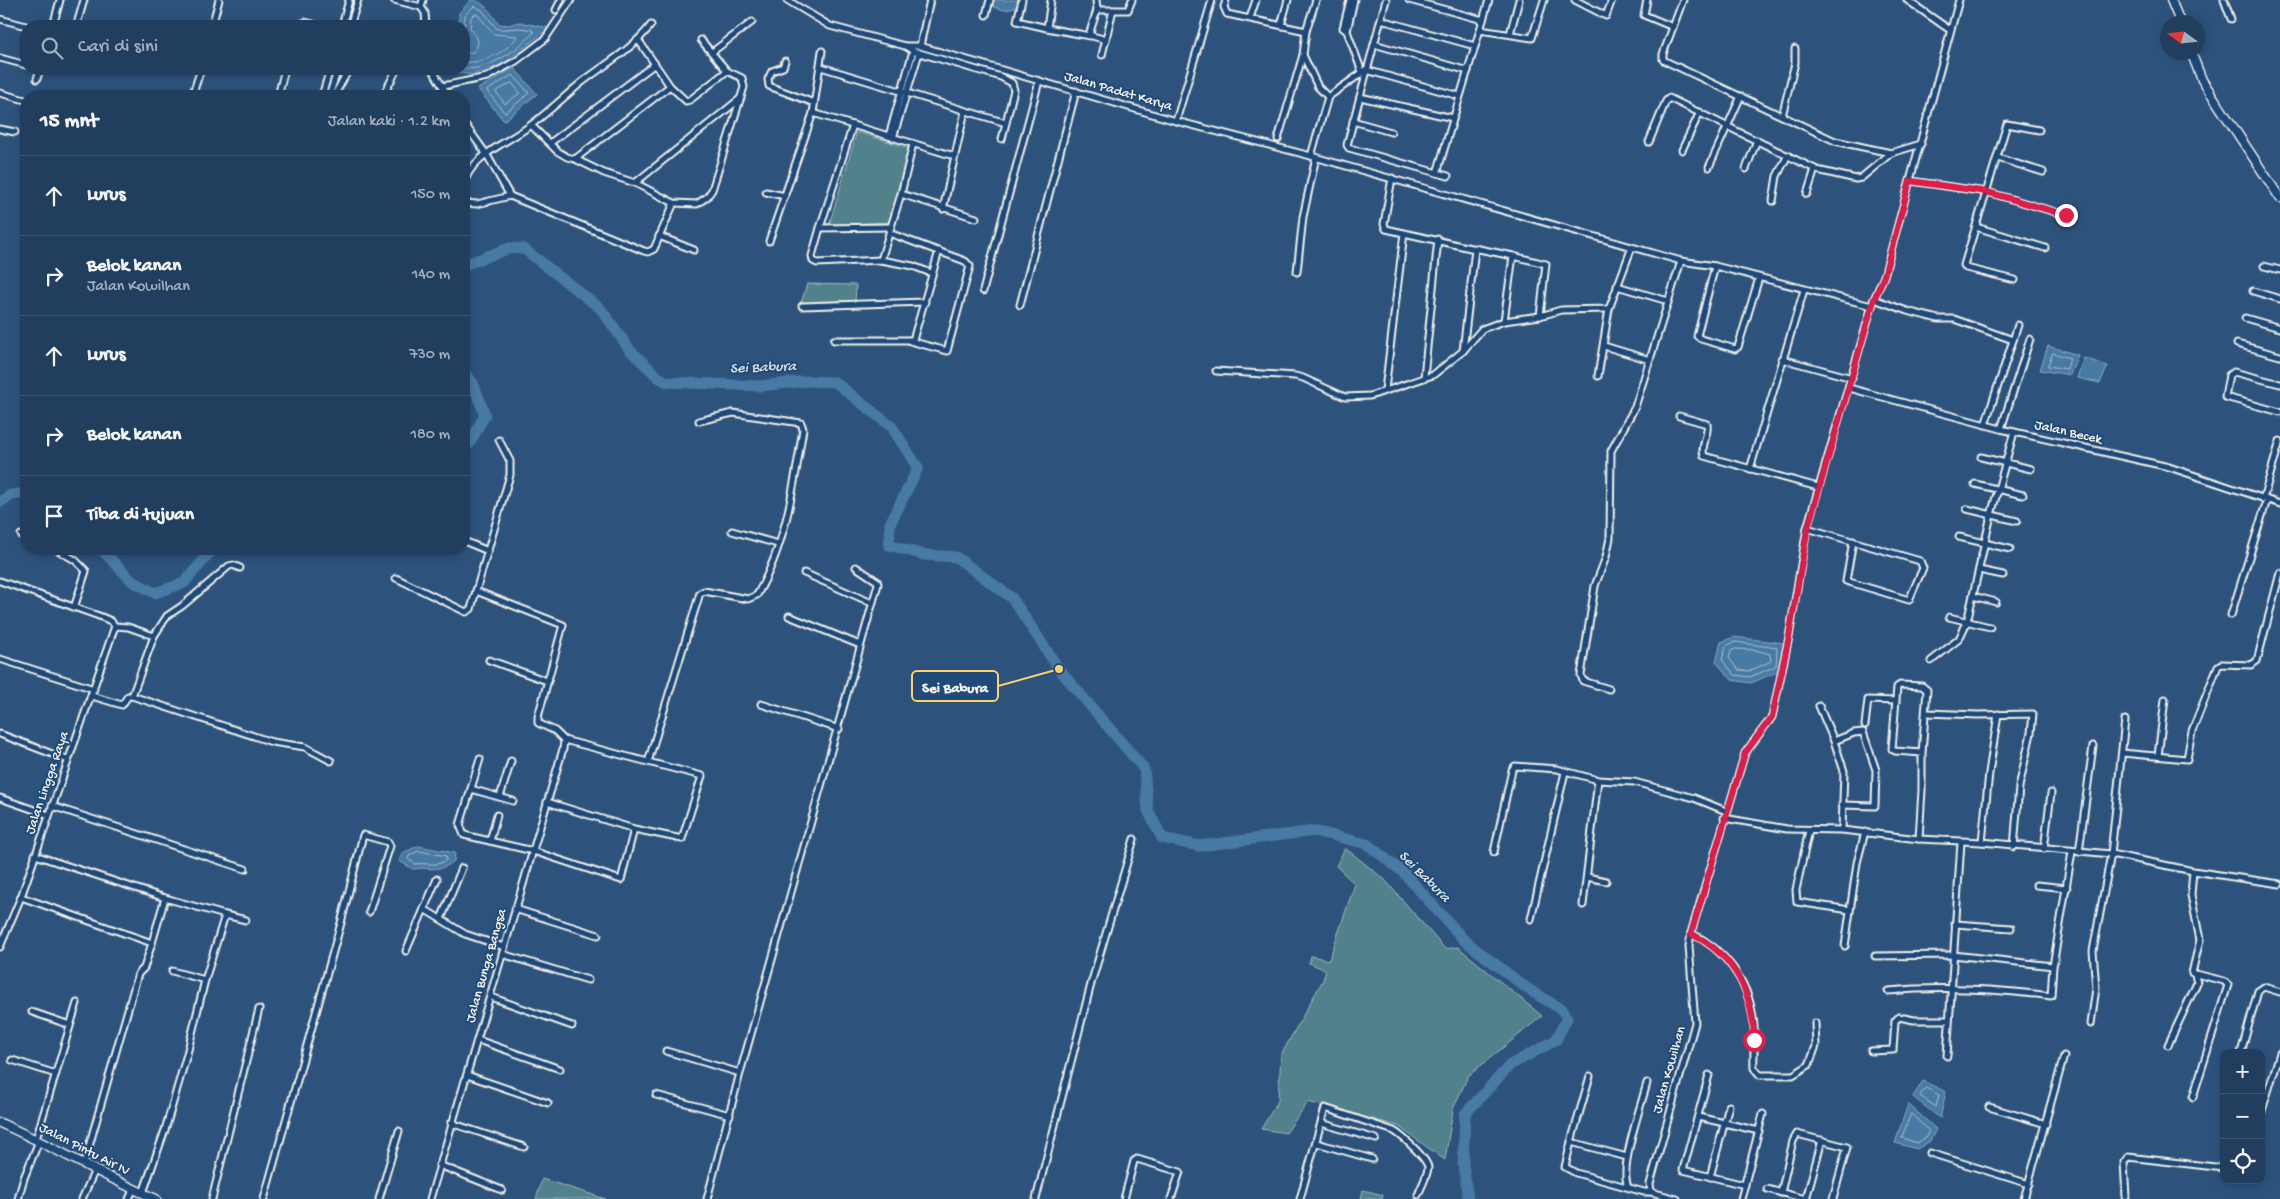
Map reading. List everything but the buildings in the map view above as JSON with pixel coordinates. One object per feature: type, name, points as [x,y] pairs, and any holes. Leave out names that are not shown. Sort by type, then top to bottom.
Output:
[{"type":"main road","points":[[2171,0],[2177,15]]},
{"type":"main road","points":[[2194,60],[2205,86],[2280,198]]},
{"type":"main road","name":"Jalan Pintu Air IV","points":[[0,1123],[38,1140],[133,1190],[156,1199]]},
{"type":"street","points":[[54,20],[60,0]]},
{"type":"street","points":[[79,20],[84,0]]},
{"type":"street","points":[[214,20],[219,0]]},
{"type":"street","points":[[344,20],[349,0]]},
{"type":"street","points":[[352,20],[358,0]]},
{"type":"street","points":[[394,0],[421,7],[425,13],[426,20]]},
{"type":"street","points":[[421,7],[423,0]]},
{"type":"street","points":[[556,10],[562,0]]},
{"type":"street","points":[[443,86],[488,77],[516,60],[545,39],[571,0]]},
{"type":"street","points":[[787,0],[830,26],[905,46],[916,52],[1001,77],[1012,83],[1014,90],[1002,139]]},
{"type":"street","points":[[920,46],[930,0]]},
{"type":"street","points":[[986,15],[990,0]]},
{"type":"street","points":[[1022,0],[1017,20],[1106,40]]},
{"type":"street","points":[[1047,28],[1051,0]]},
{"type":"street","points":[[1090,36],[1097,10],[1096,0]]},
{"type":"street","points":[[1097,10],[1128,10],[1132,0]]},
{"type":"street","points":[[1176,121],[1212,0]]},
{"type":"street","points":[[1226,0],[1224,7],[1227,14],[1306,31]]},
{"type":"street","points":[[1250,18],[1256,0]]},
{"type":"street","points":[[1281,26],[1288,0]]},
{"type":"street","points":[[1278,140],[1303,55],[1306,31],[1316,0]]},
{"type":"street","points":[[1350,0],[1343,28],[1347,32],[1364,71]]},
{"type":"street","points":[[1347,32],[1354,0]]},
{"type":"street","points":[[1386,0],[1374,44],[1364,71],[1360,97],[1346,143],[1349,148],[1448,176]]},
{"type":"street","points":[[1409,0],[1482,20]]},
{"type":"street","points":[[1437,173],[1489,0]]},
{"type":"street","points":[[1510,34],[1519,0]]},
{"type":"street","points":[[1480,30],[1510,34],[1527,39],[1532,38],[1544,0]]},
{"type":"street","points":[[1575,0],[1583,2],[1605,16],[1608,15],[1612,0]]},
{"type":"street","points":[[1647,0],[1644,15],[1673,27]]},
{"type":"street","points":[[1683,0],[1663,60],[1835,141],[1891,153]]},
{"type":"street","points":[[1907,0],[1950,30]]},
{"type":"street","name":"Jalan Kowilhan","points":[[1650,1192],[1652,1172],[1695,1022],[1689,946],[1691,934],[1726,811],[1745,753],[1772,717],[1789,637],[1808,528],[1818,487],[1872,306],[1884,276],[1959,0]]},
{"type":"street","points":[[2224,0],[2231,19]]},
{"type":"street","points":[[1102,55],[1113,10]]},
{"type":"street","points":[[0,19],[20,24]]},
{"type":"street","points":[[1381,20],[1475,46]]},
{"type":"street","points":[[712,52],[752,22]]},
{"type":"street","points":[[470,169],[531,125],[581,82],[639,42],[651,26]]},
{"type":"street","points":[[531,125],[567,157],[604,173],[635,183],[674,203],[697,204],[707,197],[712,190],[741,97],[743,79],[727,71],[701,40]]},
{"type":"street","points":[[639,42],[670,86],[684,100],[690,100],[727,71]]},
{"type":"street","points":[[1374,44],[1468,71]]},
{"type":"street","name":"Jalan Padat Karya","points":[[905,46],[920,46],[1176,121],[1314,156],[1681,261],[1715,266],[1872,306]]},
{"type":"street","points":[[1782,116],[1795,63],[1795,49]]},
{"type":"street","points":[[769,241],[812,113],[821,67],[822,51]]},
{"type":"street","points":[[891,137],[916,52]]},
{"type":"street","points":[[1303,55],[1318,87],[1328,97]]},
{"type":"street","points":[[0,58],[20,63]]},
{"type":"street","points":[[785,61],[783,67],[772,71],[768,79],[769,86],[814,103]]},
{"type":"street","points":[[550,143],[655,64]]},
{"type":"street","points":[[821,67],[1006,123]]},
{"type":"street","points":[[1364,71],[1459,96]]},
{"type":"street","points":[[1297,272],[1303,217],[1314,156],[1328,97],[1364,71]]},
{"type":"street","points":[[36,79],[38,75]]},
{"type":"street","points":[[194,90],[198,75]]},
{"type":"street","points":[[280,90],[283,75]]},
{"type":"street","points":[[324,90],[328,75]]},
{"type":"street","points":[[332,90],[336,75]]},
{"type":"street","points":[[338,90],[346,75]]},
{"type":"street","points":[[385,90],[394,75]]},
{"type":"street","points":[[436,75],[445,90]]},
{"type":"street","points":[[983,291],[1039,81]]},
{"type":"street","points":[[575,159],[670,86]]},
{"type":"street","points":[[1020,306],[1076,92]]},
{"type":"street","points":[[0,93],[20,98]]},
{"type":"street","points":[[1709,167],[1741,96]]},
{"type":"street","points":[[635,183],[741,97]]},
{"type":"street","points":[[1360,97],[1453,118]]},
{"type":"street","points":[[1648,142],[1667,99],[1671,98],[1815,169],[1859,179],[1891,153],[1921,144]]},
{"type":"street","points":[[943,209],[965,111]]},
{"type":"street","points":[[1682,150],[1700,112]]},
{"type":"street","points":[[812,113],[954,156]]},
{"type":"street","points":[[1354,121],[1391,132]]},
{"type":"street","points":[[2015,280],[1965,267],[2008,123],[2038,130]]},
{"type":"street","points":[[853,125],[812,256],[814,262],[880,260],[913,266],[931,273]]},
{"type":"street","points":[[0,128],[15,132]]},
{"type":"street","points":[[470,131],[487,155],[510,196]]},
{"type":"street","points":[[1746,169],[1757,140]]},
{"type":"street","points":[[880,260],[901,194],[913,144]]},
{"type":"street","points":[[1773,201],[1777,176],[1788,155]]},
{"type":"street","points":[[1998,158],[2043,172]]},
{"type":"street","points":[[1807,194],[1815,169]]},
{"type":"street","points":[[1392,178],[1384,226],[1386,229],[1546,264],[1540,316]]},
{"type":"street","points":[[1910,181],[1987,192],[2066,215]]},
{"type":"street","points":[[766,192],[784,196]]},
{"type":"street","points":[[901,194],[976,218]]},
{"type":"street","points":[[470,204],[510,196],[648,252],[654,249],[674,203]]},
{"type":"street","points":[[820,228],[890,226]]},
{"type":"street","points":[[1976,227],[2045,248]]},
{"type":"street","points":[[834,340],[910,341],[947,352],[970,266],[966,261],[889,233]]},
{"type":"street","points":[[1385,390],[1404,233]]},
{"type":"street","points":[[660,236],[694,250]]},
{"type":"street","points":[[1424,377],[1438,239]]},
{"type":"street","points":[[1598,376],[1609,309],[1632,247]]},
{"type":"street","points":[[1463,351],[1476,253],[1474,248]]},
{"type":"street","points":[[910,341],[912,340],[925,302],[931,273],[939,251]]},
{"type":"street","points":[[1504,321],[1513,256]]},
{"type":"street","points":[[1609,690],[1583,681],[1581,675],[1595,586],[1606,557],[1610,538],[1611,451],[1633,410],[1681,261]]},
{"type":"street","points":[[1715,266],[1697,336],[1701,339],[1735,349],[1738,347],[1759,278]]},
{"type":"street","points":[[2264,266],[2280,270]]},
{"type":"street","points":[[1617,286],[1668,301]]},
{"type":"street","points":[[1750,469],[1804,290]]},
{"type":"street","points":[[2254,291],[2280,299]]},
{"type":"street","points":[[1874,300],[1907,312],[1938,319],[1954,319],[2013,340]]},
{"type":"street","points":[[802,306],[925,302]]},
{"type":"street","points":[[1216,371],[1303,378],[1345,397],[1365,397],[1410,384],[1439,370],[1463,351],[1482,329],[1504,321],[1540,316],[1561,310],[1609,309]]},
{"type":"street","points":[[2245,318],[2280,328]]},
{"type":"street","points":[[1985,425],[2018,325]]},
{"type":"street","points":[[2001,429],[2030,340]]},
{"type":"street","points":[[2237,344],[2280,356]]},
{"type":"street","points":[[1604,346],[1650,360]]},
{"type":"street","points":[[1782,359],[1852,378]]},
{"type":"street","points":[[2280,384],[2234,372],[2230,375],[2225,397],[2280,412]]},
{"type":"street","name":"Jalan Becek","points":[[1849,388],[2001,429],[2169,467],[2280,504]]},
{"type":"street","points":[[648,762],[700,593],[752,599],[762,586],[778,544],[796,482],[803,428],[801,423],[732,413],[699,421]]},
{"type":"street","points":[[1679,416],[1707,424],[1708,430],[1702,450],[1704,456],[1818,487]]},
{"type":"street","points":[[1931,661],[1959,639],[1967,622],[1991,515],[2014,432]]},
{"type":"street","points":[[396,578],[466,612],[471,609],[510,475],[510,461],[499,440]]},
{"type":"street","points":[[2231,615],[2265,500],[2280,441]]},
{"type":"street","points":[[1981,457],[2031,469]]},
{"type":"street","points":[[1974,484],[2023,496]]},
{"type":"street","points":[[1967,509],[2017,521]]},
{"type":"street","points":[[1808,528],[1853,541],[1922,564],[1923,568],[1909,600],[1846,581],[1853,541]]},
{"type":"street","points":[[732,532],[778,544]]},
{"type":"street","points":[[1959,536],[2010,549]]},
{"type":"street","points":[[470,544],[488,551]]},
{"type":"street","points":[[66,555],[75,560],[86,571],[74,608]]},
{"type":"street","points":[[132,696],[154,636],[166,616],[182,606],[229,566],[233,564],[240,568]]},
{"type":"street","points":[[707,1199],[740,1073],[839,729],[878,582],[856,567]]},
{"type":"street","points":[[1980,570],[2003,576]]},
{"type":"street","points":[[804,573],[872,603]]},
{"type":"street","points":[[2122,753],[2187,760],[2192,731],[2218,666],[2251,665],[2257,661],[2280,573]]},
{"type":"street","points":[[0,580],[111,621],[115,626],[128,627],[154,636]]},
{"type":"street","points":[[476,591],[562,625],[538,723],[555,731],[564,740],[702,776],[682,839],[634,829],[548,802]]},
{"type":"street","points":[[1973,596],[1996,602]]},
{"type":"street","points":[[789,616],[860,645]]},
{"type":"street","points":[[1949,617],[1990,627]]},
{"type":"street","name":"Jalan Lingga Raya","points":[[0,947],[20,897],[115,626]]},
{"type":"street","points":[[0,659],[94,689]]},
{"type":"street","points":[[489,660],[547,680]]},
{"type":"street","points":[[1919,839],[1922,753],[1927,713],[1927,690],[1926,687],[1900,685],[1897,687],[1892,749],[1895,751],[1922,753]]},
{"type":"street","points":[[92,696],[122,705],[126,697],[132,696],[272,742],[305,748],[331,762]]},
{"type":"street","points":[[2158,756],[2165,699]]},
{"type":"street","points":[[1865,725],[1868,700],[1896,701]]},
{"type":"street","points":[[761,704],[839,729]]},
{"type":"street","points":[[1819,706],[1844,771],[1842,830]]},
{"type":"street","points":[[1927,713],[1978,715],[2031,713],[2034,715],[2019,787],[2014,846]]},
{"type":"street","points":[[1982,842],[1989,773],[1998,714]]},
{"type":"street","points":[[2091,1024],[2096,988],[2093,951],[2111,854],[2125,720]]},
{"type":"street","points":[[1834,741],[1854,733],[1863,732],[1876,770],[1875,806],[1842,805]]},
{"type":"street","points":[[0,734],[68,760]]},
{"type":"street","name":"Jalan Bunga Bangsa","points":[[430,1199],[451,1123],[478,1040],[548,802],[564,740]]},
{"type":"street","points":[[2079,852],[2093,746]]},
{"type":"street","points":[[480,759],[460,825],[460,830],[464,835],[533,851],[621,880],[634,829]]},
{"type":"street","points":[[500,797],[511,761]]},
{"type":"street","points":[[1494,852],[1513,768],[1557,769],[1598,780],[1634,782],[1694,798],[1726,811]]},
{"type":"street","points":[[1531,919],[1565,772]]},
{"type":"street","points":[[1583,905],[1598,780]]},
{"type":"street","points":[[471,789],[513,801]]},
{"type":"street","points":[[2044,849],[2051,793]]},
{"type":"street","points":[[0,798],[49,816]]},
{"type":"street","points":[[52,806],[245,869]]},
{"type":"street","points":[[490,841],[497,815]]},
{"type":"street","points":[[1724,818],[1768,827],[1842,830],[1919,839],[1982,842],[2072,852],[2111,854],[2193,871],[2280,884]]},
{"type":"street","points":[[1809,830],[1796,890],[1797,902],[1850,910]]},
{"type":"street","points":[[1845,946],[1865,832]]},
{"type":"street","points":[[264,1199],[342,923],[363,836],[388,842],[390,846],[369,912]]},
{"type":"street","points":[[1036,1199],[1091,984],[1134,839]]},
{"type":"street","points":[[1947,1056],[1954,924],[1961,842]]},
{"type":"street","points":[[1888,990],[1952,989],[2014,991],[2052,996],[2053,966],[2072,852]]},
{"type":"street","points":[[35,855],[165,898],[246,920]]},
{"type":"street","points":[[442,919],[462,868]]},
{"type":"street","points":[[2168,1045],[2197,983],[2192,972],[2200,940],[2191,895],[2193,871]]},
{"type":"street","points":[[1587,877],[1606,881]]},
{"type":"street","points":[[406,950],[437,879]]},
{"type":"street","points":[[2036,885],[2067,888]]},
{"type":"street","points":[[20,897],[152,943]]},
{"type":"street","points":[[84,1164],[138,974],[144,968],[165,898]]},
{"type":"street","points":[[424,909],[465,934],[504,947]]},
{"type":"street","points":[[515,909],[598,935]]},
{"type":"street","points":[[143,1194],[165,1130],[187,1054],[205,980],[225,915]]},
{"type":"street","points":[[1954,924],[2011,928]]},
{"type":"street","points":[[1691,934],[1707,941],[1715,948],[1725,958],[1739,978],[1752,1012],[1754,1068],[1760,1076],[1793,1075],[1810,1065],[1816,1046],[1815,1023]]},
{"type":"street","points":[[502,954],[588,980]]},
{"type":"street","points":[[1875,956],[1953,955],[2053,966]]},
{"type":"street","points":[[172,971],[205,980]]},
{"type":"street","points":[[2193,1097],[2228,985],[2224,981],[2195,975]]},
{"type":"street","points":[[2241,1049],[2258,991],[2264,987],[2280,992]]},
{"type":"street","points":[[490,997],[572,1026]]},
{"type":"street","points":[[18,1199],[38,1140],[77,1003]]},
{"type":"street","points":[[212,1199],[260,1009]]},
{"type":"street","points":[[32,1012],[70,1025]]},
{"type":"street","points":[[1871,1051],[1894,1049],[1895,1021],[1899,1017],[1914,1020],[1949,1020]]},
{"type":"street","points":[[478,1040],[560,1069]]},
{"type":"street","points":[[666,1051],[740,1073]]},
{"type":"street","points":[[2265,1101],[2280,1053]]},
{"type":"street","points":[[2024,1199],[2064,1056]]},
{"type":"street","points":[[12,1060],[56,1074]]},
{"type":"street","points":[[467,1075],[548,1103]]},
{"type":"street","points":[[1709,1075],[1683,1170],[1744,1185]]},
{"type":"street","points":[[1590,1076],[1571,1142],[1566,1165],[1567,1169],[1628,1188],[1677,1199]]},
{"type":"street","points":[[1628,1188],[1625,1176],[1628,1157],[1647,1083]]},
{"type":"street","points":[[656,1095],[730,1115]]},
{"type":"street","points":[[1710,1177],[1729,1106]]},
{"type":"street","points":[[1989,1107],[2046,1124]]},
{"type":"street","points":[[1300,1199],[1317,1143],[1325,1108],[1397,1133],[1427,1164],[1428,1170],[1418,1195]]},
{"type":"street","points":[[1741,1199],[1763,1114]]},
{"type":"street","points":[[1698,1117],[1759,1131]]},
{"type":"street","points":[[451,1123],[524,1147]]},
{"type":"street","points":[[1321,1123],[1376,1139]]},
{"type":"street","points":[[379,1199],[399,1131]]},
{"type":"street","points":[[1780,1193],[1794,1137],[1797,1134],[1846,1146],[1848,1149],[1833,1199]]},
{"type":"street","points":[[1767,1189],[1806,1199],[1822,1140]]},
{"type":"street","points":[[1571,1142],[1628,1157]]},
{"type":"street","points":[[1317,1143],[1372,1159]]},
{"type":"street","points":[[1930,1153],[2029,1184]]},
{"type":"street","points":[[2126,1197],[2124,1162],[2126,1158],[2220,1168]]},
{"type":"street","points":[[1124,1199],[1134,1161],[1137,1159],[1180,1172],[1171,1199]]},
{"type":"street","points":[[439,1165],[502,1190]]},
{"type":"street","points":[[82,1199],[95,1170]]},
{"type":"street","points":[[129,1199],[133,1190]]},
{"type":"green space","points":[[857,132],[909,148],[890,222],[829,225]]},
{"type":"green space","points":[[807,284],[856,285],[855,304],[801,303]]},
{"type":"green space","points":[[1345,848],[1384,879],[1445,949],[1458,947],[1542,1016],[1468,1076],[1453,1109],[1445,1160],[1398,1126],[1308,1102],[1286,1133],[1261,1129],[1278,1101],[1281,1055],[1323,980],[1326,970],[1309,963],[1311,956],[1329,960],[1355,884],[1336,866]]},
{"type":"green space","points":[[542,1179],[606,1199],[536,1199]]},
{"type":"green space","points":[[1363,1190],[1383,1195],[1382,1199],[1361,1199]]},
{"type":"water","points":[[471,0],[484,5],[499,24],[509,25],[518,22],[549,28],[502,65],[471,75],[470,20],[459,20],[459,13]]},
{"type":"water","points":[[990,0],[1024,0],[1014,8],[1006,10],[994,7]]},
{"type":"water","points":[[514,68],[537,94],[504,121],[478,89]]},
{"type":"water","points":[[2048,346],[2078,355],[2070,375],[2040,370]]},
{"type":"water","points":[[2084,358],[2108,366],[2100,383],[2077,378]]},
{"type":"water","points":[[1734,637],[1784,643],[1781,670],[1751,683],[1732,680],[1716,662],[1721,642]]},
{"type":"water","points":[[418,846],[455,853],[454,861],[439,868],[413,869],[399,861],[403,853]]},
{"type":"water","points":[[1923,1081],[1946,1092],[1940,1118],[1913,1097]]},
{"type":"water","points":[[1908,1104],[1936,1129],[1930,1141],[1917,1149],[1895,1143]]},
{"type":"waterway","name":"Sei Babura","points":[[470,263],[510,248],[524,249],[601,309],[630,350],[658,377],[667,382],[760,386],[808,381],[835,382],[892,427],[918,468],[890,524],[889,545],[924,555],[956,557],[1012,598],[1059,669],[1144,769],[1148,810],[1162,838],[1199,846],[1314,831],[1367,844],[1403,872],[1465,941],[1528,989],[1561,1009],[1567,1018],[1556,1040],[1510,1065],[1465,1114],[1463,1164],[1468,1199]]},
{"type":"waterway","name":"Sei Babura","points":[[470,379],[485,415],[470,442]]},
{"type":"waterway","name":"Sei Babura","points":[[0,502],[11,495],[20,494]]},
{"type":"waterway","name":"Sei Babura","points":[[107,555],[132,581],[155,593],[184,583],[208,555]]},
{"type":"place","name":"Sei Babura","points":[[1059,669]]},
{"type":"route","points":[[1754,1040],[1752,1012],[1739,978],[1732,966],[1707,941],[1691,934],[1726,811],[1745,753],[1772,717],[1789,637],[1808,528],[1818,487],[1874,300],[1884,276],[1910,181],[1987,192],[2066,215]]}]
